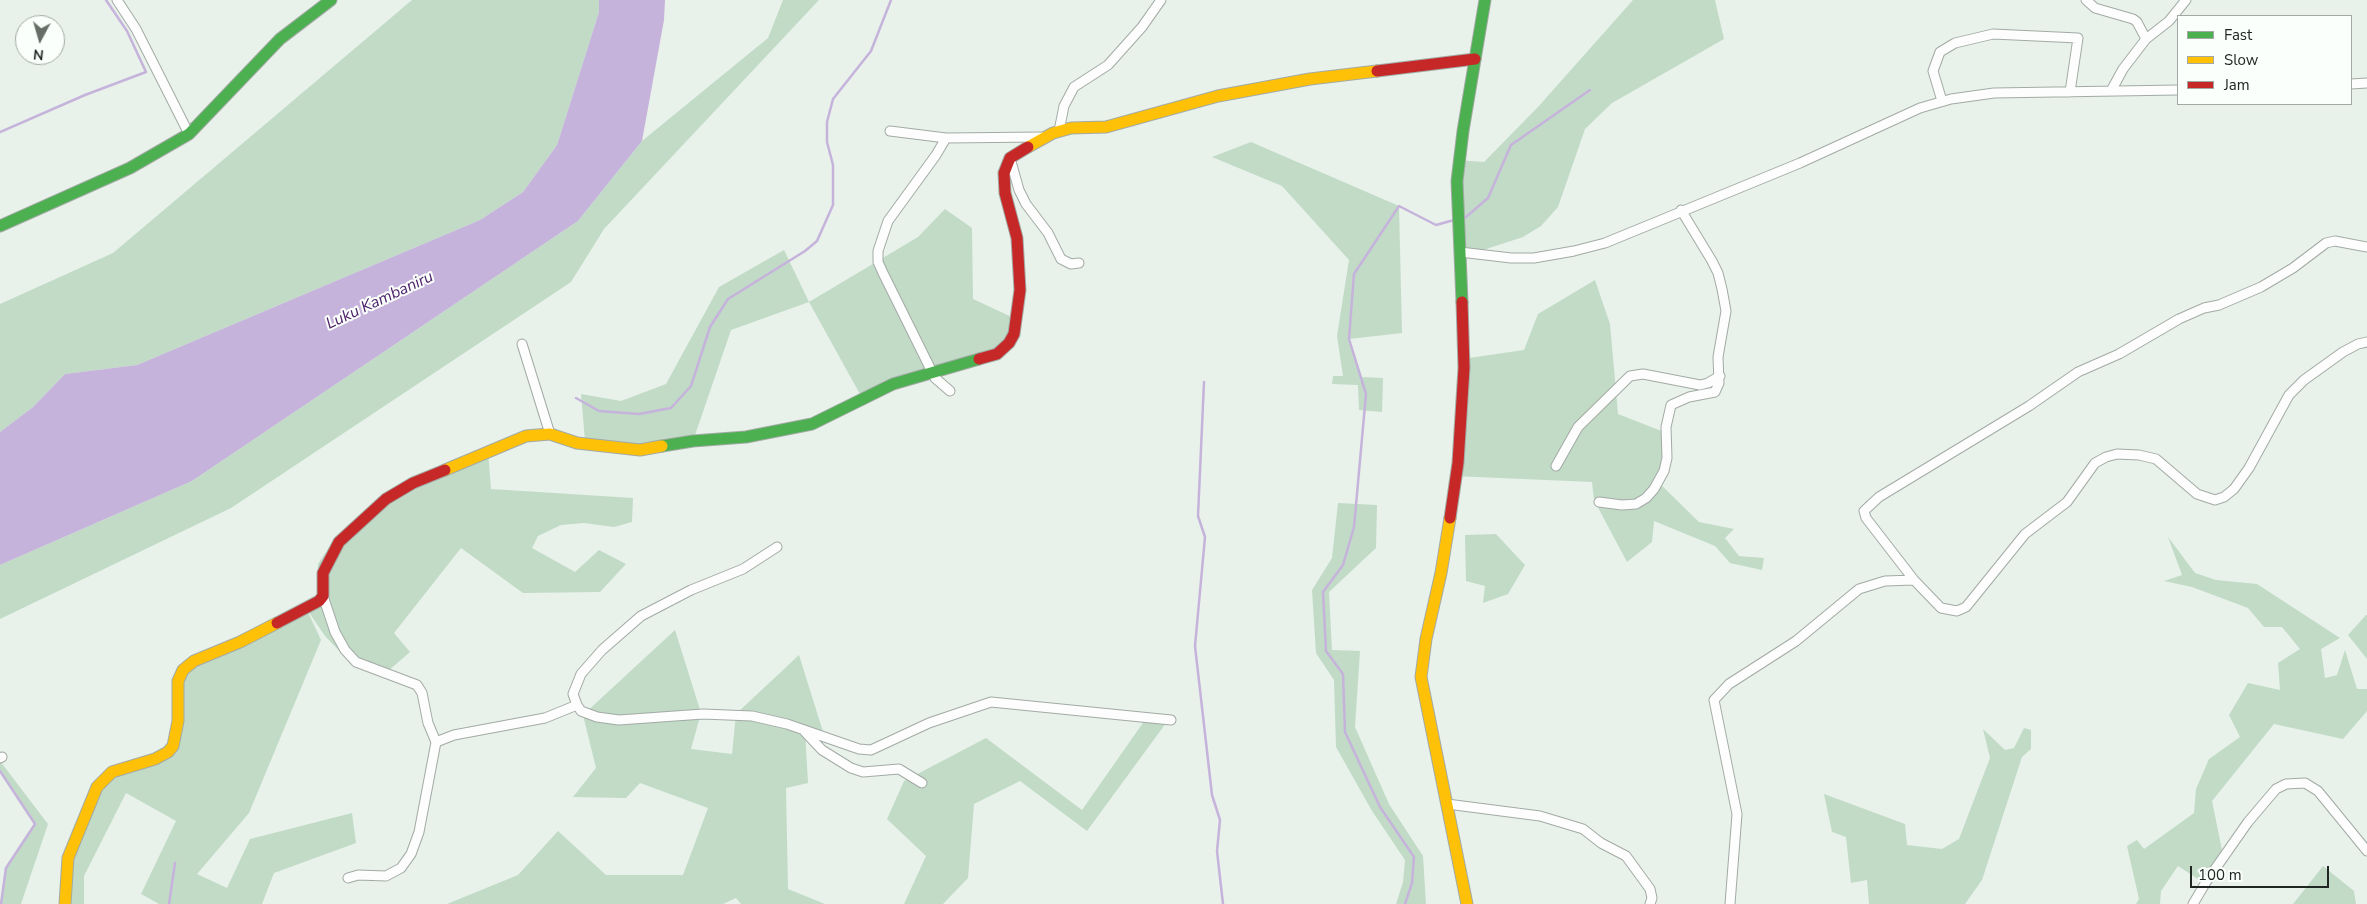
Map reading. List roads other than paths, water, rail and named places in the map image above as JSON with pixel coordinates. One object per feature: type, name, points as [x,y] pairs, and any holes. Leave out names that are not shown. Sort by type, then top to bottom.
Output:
[{"type":"street","points":[[117,0],[136,29],[189,134]]},
{"type":"street","points":[[0,226],[130,168],[189,134],[280,39],[331,0]]},
{"type":"street","points":[[1059,131],[1064,106],[1074,87],[1108,65],[1142,27],[1161,0]]},
{"type":"street","points":[[1467,904],[1424,702],[1421,678],[1426,639],[1441,574],[1458,463],[1464,368],[1457,202],[1458,164],[1485,0]]},
{"type":"street","points":[[2086,0],[2096,8],[2133,19],[2137,22],[2146,39]]},
{"type":"street","points":[[2111,91],[2123,69],[2146,39],[2170,21],[2186,0]]},
{"type":"street","points":[[1942,101],[1933,71],[1940,52],[1955,43],[1993,34],[2078,38],[2070,92]]},
{"type":"street","points":[[348,878],[358,875],[386,876],[401,868],[411,854],[419,832],[436,742],[428,723],[422,693],[417,685],[356,662],[345,650],[335,632],[323,596],[323,573],[339,542],[386,499],[413,483],[526,436],[550,434],[577,443],[640,450],[693,441],[746,437],[812,424],[862,397],[932,371],[997,354],[1009,343],[1014,334],[1020,267],[1018,238],[1004,184],[1004,173],[1010,158],[1045,137],[1059,131],[1106,127],[1218,96],[1310,79],[1474,58]]},
{"type":"street","points":[[2352,84],[2367,84]]},
{"type":"street","points":[[1460,252],[1511,258],[1554,255],[1605,242],[1681,210],[1737,190],[1920,108],[1942,101],[1994,93],[2177,90]]},
{"type":"street","points":[[890,131],[946,138],[1045,137]]},
{"type":"street","points":[[946,138],[936,155],[888,220],[878,251],[878,262],[935,378],[950,390]]},
{"type":"street","points":[[1010,158],[1019,190],[1048,234],[1061,259],[1071,264],[1079,264]]},
{"type":"street","points":[[1599,502],[1622,505],[1636,504],[1646,498],[1654,489],[1664,471],[1667,458],[1666,427],[1671,405],[1689,397],[1715,392],[1718,387],[1720,376],[1718,357],[1726,310],[1720,280],[1712,261],[1681,210]]},
{"type":"street","points":[[2367,247],[2335,241],[2326,243],[2293,268],[2261,287],[2218,305],[2204,308],[2179,318],[2119,354],[2078,372],[2029,406],[1879,498],[1864,511],[1866,518],[1914,580],[1941,608],[1950,611],[1966,607],[2025,534],[2067,502],[2077,491],[2095,463],[2106,457],[2117,454],[2139,455],[2156,459],[2197,494],[2215,500],[2224,497],[2234,489],[2249,468],[2289,395],[2304,380],[2342,352],[2367,342]]},
{"type":"street","points":[[522,344],[550,434]]},
{"type":"street","points":[[1556,466],[1578,427],[1630,376],[1643,374],[1700,385],[1720,376]]},
{"type":"street","points":[[777,547],[743,569],[691,590],[641,616],[586,666],[578,679],[573,694],[581,711],[597,717],[619,720],[730,714],[771,720],[858,750],[871,750],[880,747],[929,723],[991,702],[1171,720]]},
{"type":"street","points":[[1730,904],[1737,814],[1714,700],[1729,684],[1796,641],[1859,589],[1885,581],[1914,580]]},
{"type":"street","points":[[65,904],[66,867],[98,786],[112,772],[155,759],[168,752],[173,746],[178,721],[178,681],[183,670],[194,661],[240,642],[315,604],[323,596]]},
{"type":"street","points":[[436,742],[454,735],[545,718],[577,705]]},
{"type":"street","points":[[803,730],[822,750],[851,768],[864,772],[899,769],[922,783]]},
{"type":"street","points":[[2193,904],[2229,848],[2265,801],[2276,788],[2286,784],[2304,784],[2318,792],[2367,851]]},
{"type":"street","points":[[1447,804],[1540,816],[1583,829],[1601,843],[1626,856],[1650,890],[1652,898],[1650,904]]},
{"type":"water","name":"Luku Kambaniru","points":[[599,0],[665,0],[664,20],[642,141],[578,221],[192,481],[0,565],[0,432],[33,407],[65,374],[137,365],[480,220],[523,192],[557,145],[599,12]]},
{"type":"waterway","points":[[0,132],[85,95],[146,72],[127,31],[106,0]]},
{"type":"waterway","points":[[576,398],[599,411],[639,414],[671,408],[691,386],[710,327],[728,299],[805,251],[817,241],[833,205],[833,165],[827,142],[827,122],[833,99],[871,51],[891,0]]},
{"type":"waterway","points":[[1462,218],[1466,217],[1488,198],[1511,145],[1590,90]]},
{"type":"waterway","points":[[1405,904],[1412,883],[1414,857],[1380,807],[1345,732],[1343,674],[1326,651],[1323,592],[1343,565],[1354,527],[1366,394],[1349,339],[1354,274],[1399,206],[1436,225],[1454,220]]},
{"type":"waterway","points":[[1204,382],[1198,516],[1205,537],[1195,646],[1212,795],[1220,820],[1217,851],[1223,904]]},
{"type":"waterway","points":[[0,771],[35,824],[6,868],[1,904]]},
{"type":"waterway","points":[[169,904],[175,863]]}]
